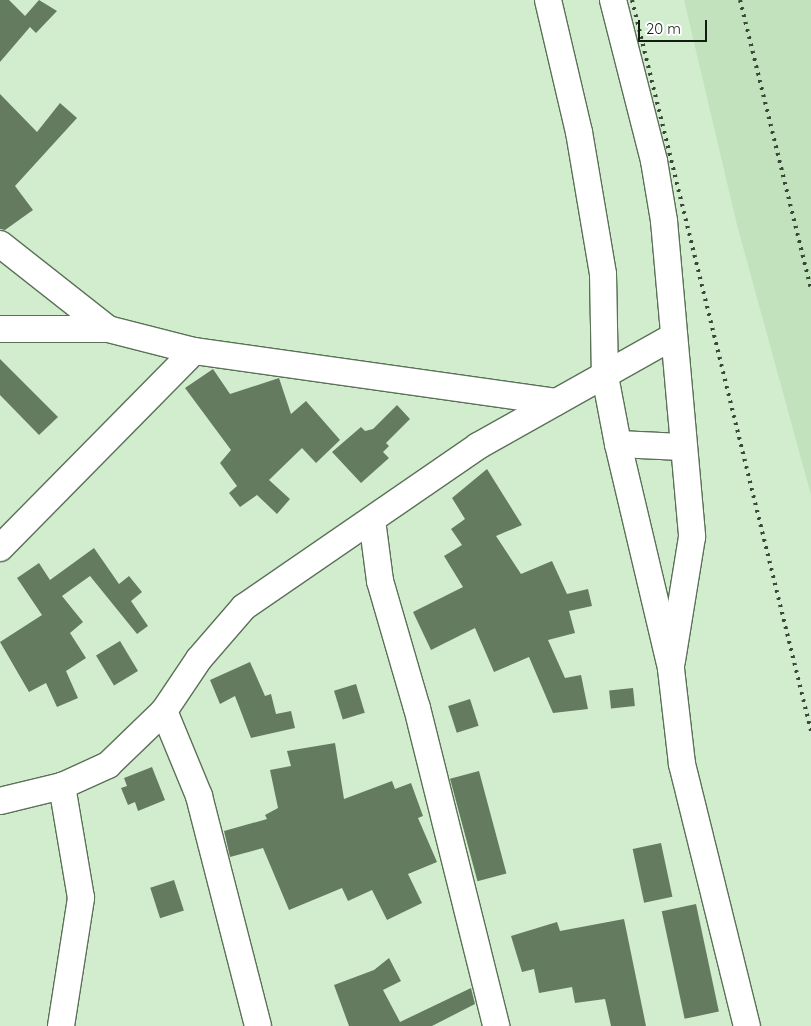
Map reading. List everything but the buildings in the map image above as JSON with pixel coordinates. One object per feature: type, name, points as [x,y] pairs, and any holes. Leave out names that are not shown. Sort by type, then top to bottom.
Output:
[{"type":"street","points":[[548,0],[579,132],[603,274],[606,376],[618,444],[671,669],[682,764],[747,1026]]},
{"type":"street","points":[[613,0],[654,160],[692,537],[671,669]]},
{"type":"street","points":[[0,244],[108,330]]},
{"type":"street","points":[[0,329],[108,330],[194,351],[555,402]]},
{"type":"street","points":[[0,800],[62,786],[108,765],[164,712],[199,659],[244,607],[478,446],[555,402],[606,376],[672,337]]},
{"type":"street","points":[[0,548],[194,351]]},
{"type":"street","points":[[618,444],[682,447]]},
{"type":"street","points":[[372,520],[380,581],[417,708],[496,1026]]},
{"type":"street","points":[[164,712],[199,796],[258,1026]]},
{"type":"street","points":[[61,1026],[81,898],[62,786]]},
{"type":"shaded area","points":[[684,0],[811,0],[811,495],[737,225]]},
{"type":"railway","points":[[632,0],[811,731]]},
{"type":"railway","points":[[740,0],[811,288]]}]
